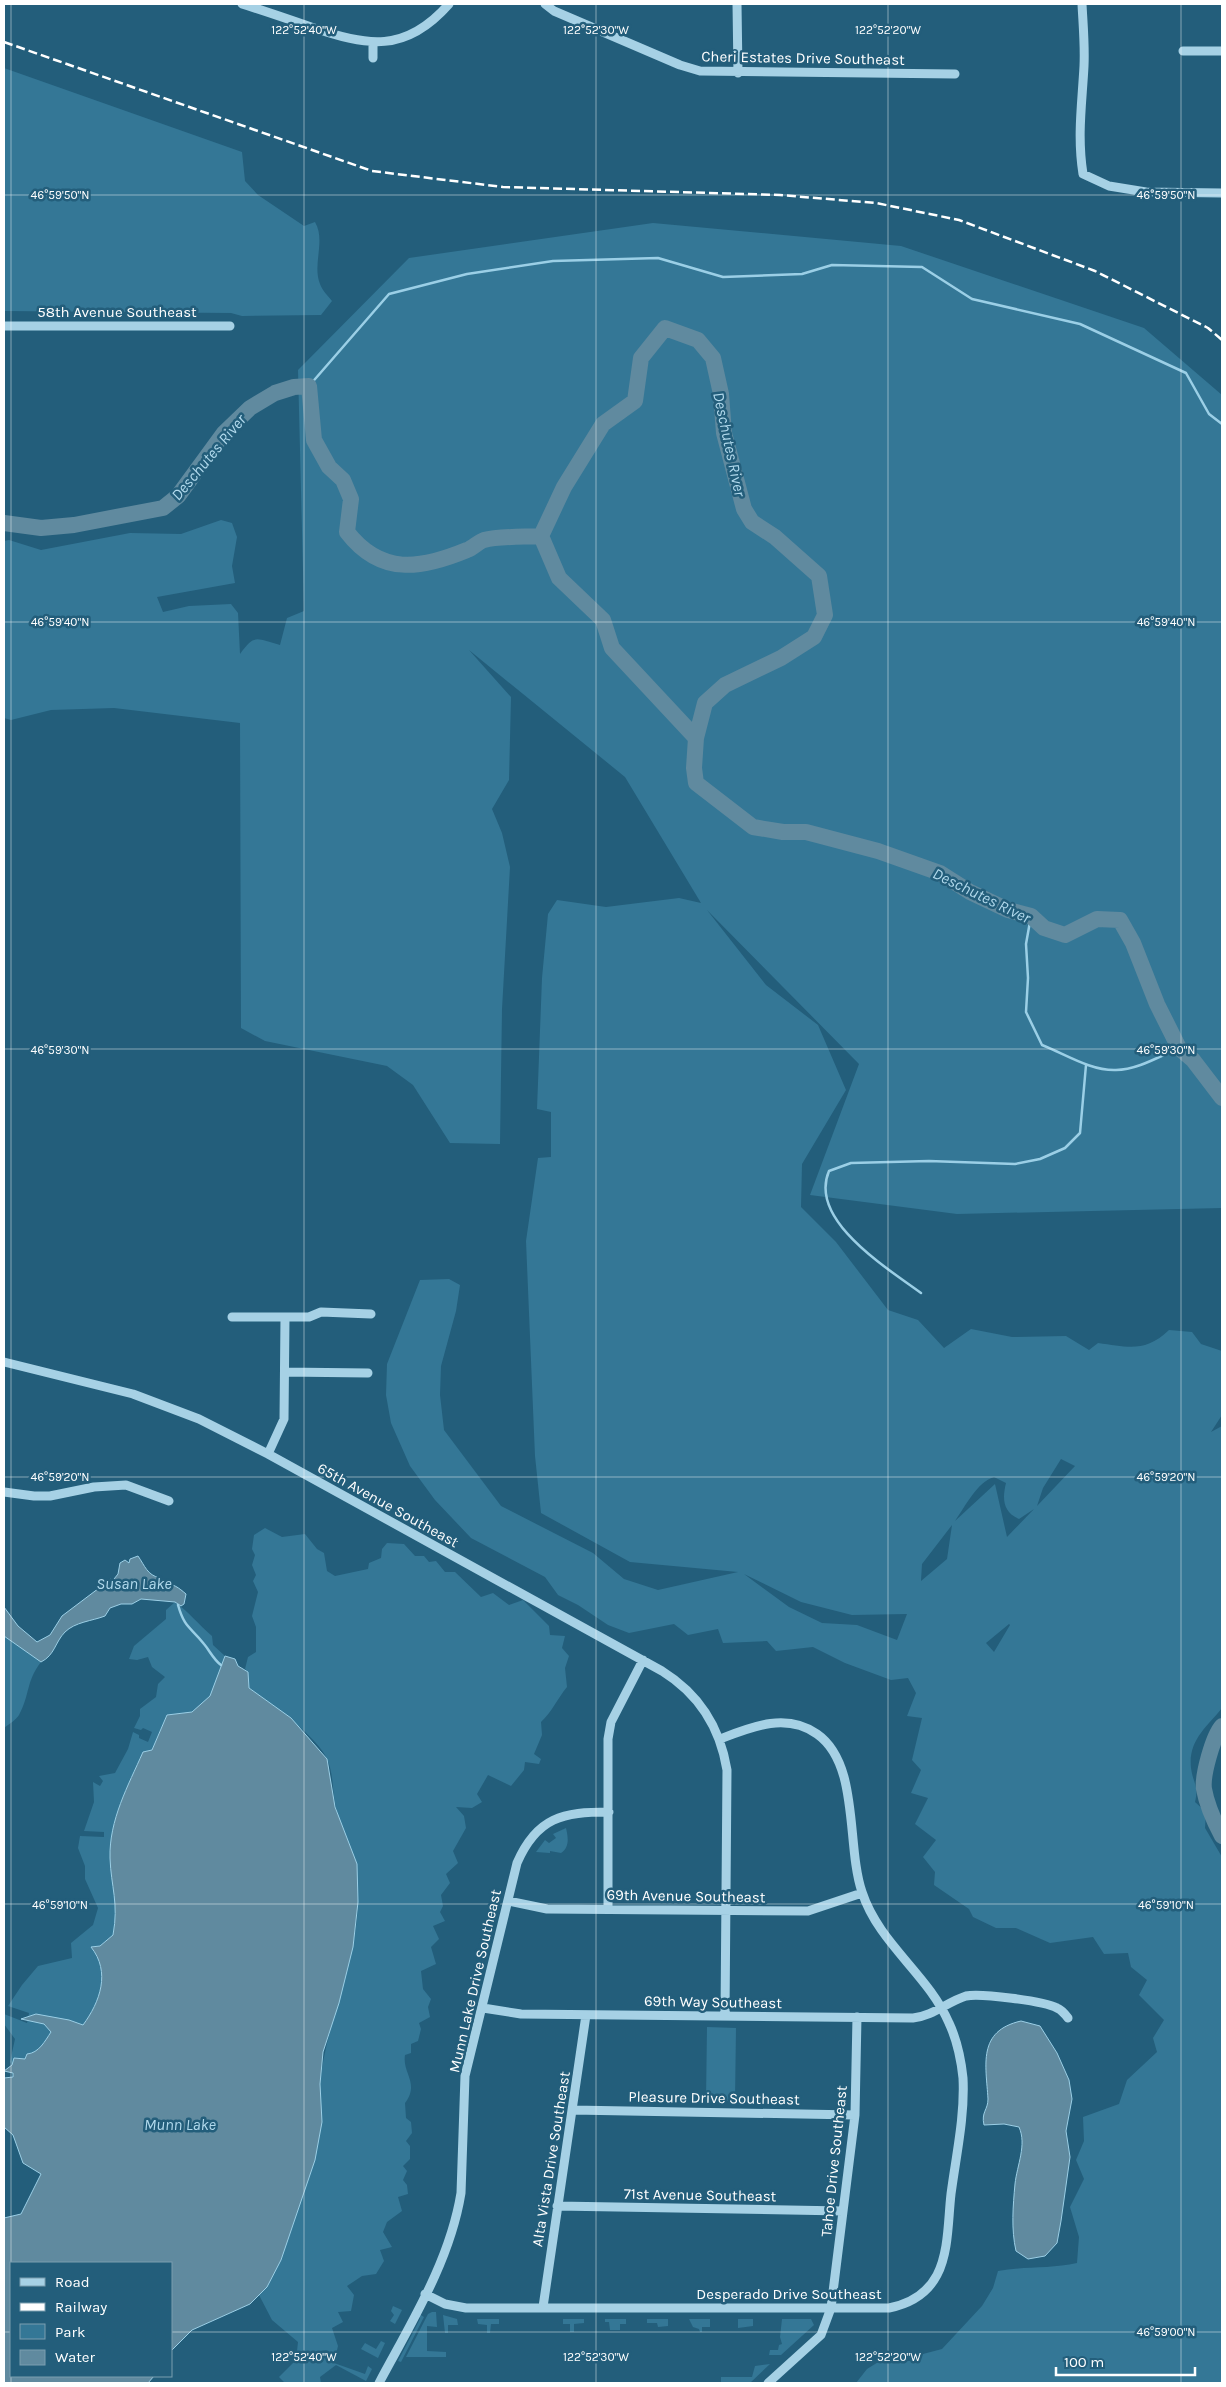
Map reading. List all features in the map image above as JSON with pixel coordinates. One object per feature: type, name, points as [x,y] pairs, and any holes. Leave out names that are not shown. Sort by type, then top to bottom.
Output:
[{"type":"street","points":[[242,4],[346,39],[373,43],[389,41],[416,32],[428,24],[449,4]]},
{"type":"street","name":"Cheri Estates Drive Southeast","points":[[545,4],[554,11],[680,65],[700,71],[738,73],[955,74]]},
{"type":"street","points":[[737,4],[738,73]]},
{"type":"street","points":[[1082,4],[1084,66],[1080,112],[1080,156],[1083,174],[1109,186],[1146,192],[1222,192]]},
{"type":"street","points":[[373,43],[373,58]]},
{"type":"street","points":[[1183,51],[1222,51]]},
{"type":"street","name":"58th Avenue Southeast","points":[[4,326],[230,326]]},
{"type":"street","points":[[232,1317],[309,1317],[321,1312],[371,1314]]},
{"type":"street","points":[[268,1454],[284,1420],[285,1317]]},
{"type":"street","name":"65th Avenue Southeast","points":[[4,1362],[145,1398],[183,1412],[268,1454],[643,1660],[685,1687],[704,1709],[720,1739],[726,1761],[728,1786],[725,2015]]},
{"type":"street","points":[[285,1372],[368,1373]]},
{"type":"street","points":[[4,1492],[50,1496],[94,1487],[126,1485],[169,1502]]},
{"type":"street","points":[[608,1908],[608,1739],[611,1722],[643,1660]]},
{"type":"street","name":"Desperado Drive Southeast","points":[[425,2294],[455,2308],[889,2308],[907,2303],[929,2287],[940,2267],[963,2090],[958,2049],[942,2008],[931,1990],[884,1933],[862,1893],[852,1850],[845,1777],[837,1757],[824,1740],[805,1728],[776,1722],[754,1726],[720,1739]]},
{"type":"street","name":"Munn Lake Drive Southeast","points":[[379,2383],[425,2294],[452,2231],[458,2209],[461,2193],[465,2076],[508,1901],[524,1848],[543,1826],[550,1821],[570,1814],[609,1812]]},
{"type":"street","name":"69th Avenue Southeast","points":[[508,1901],[542,1909],[808,1911],[862,1893]]},
{"type":"street","name":"69th Way Southeast","points":[[483,2008],[521,2014],[913,2018],[929,2014],[966,1996],[980,1995],[1050,2005],[1063,2012],[1068,2018]]},
{"type":"street","name":"Alta Vista Drive Southeast","points":[[543,2307],[586,2015]]},
{"type":"street","name":"Tahoe Drive Southeast","points":[[831,2308],[855,2115],[857,2017]]},
{"type":"street","name":"Pleasure Drive Southeast","points":[[573,2110],[855,2115]]},
{"type":"street","name":"71st Avenue Southeast","points":[[558,2206],[843,2211]]},
{"type":"street","points":[[768,2383],[822,2335],[831,2308]]},
{"type":"green space","points":[[4,68],[242,152],[245,181],[258,195],[304,226],[315,222],[319,237],[318,276],[322,288],[332,301],[321,315],[242,316],[231,313],[4,311]]},
{"type":"green space","points":[[653,223],[901,246],[1144,328],[1222,395],[1222,1208],[957,1214],[810,1195],[859,1064],[707,910],[766,985],[818,1025],[846,1090],[802,1164],[801,1207],[836,1242],[888,1310],[918,1320],[944,1348],[971,1329],[1012,1337],[1066,1336],[1089,1350],[1098,1343],[1127,1347],[1144,1345],[1152,1342],[1169,1330],[1192,1332],[1201,1344],[1222,1351],[1222,1415],[1211,1432],[1222,1426],[1222,1708],[1205,1728],[1192,1749],[1191,1768],[1196,1788],[1195,1802],[1206,1812],[1205,1828],[1222,1857],[1222,2383],[856,2383],[867,2369],[880,2361],[913,2361],[923,2354],[942,2349],[982,2306],[993,2288],[998,2271],[1077,2263],[1079,2237],[1070,2207],[1084,2179],[1076,2160],[1084,2141],[1083,2117],[1119,2104],[1127,2080],[1157,2052],[1153,2038],[1164,2020],[1139,1995],[1147,1980],[1131,1967],[1128,1953],[1104,1954],[1093,1937],[1050,1943],[1016,1928],[996,1928],[973,1917],[969,1909],[934,1885],[935,1872],[923,1857],[936,1840],[915,1824],[928,1798],[911,1793],[921,1770],[912,1760],[922,1718],[907,1716],[916,1693],[908,1678],[891,1680],[845,1663],[813,1647],[776,1651],[767,1641],[723,1643],[718,1629],[688,1635],[674,1624],[629,1633],[608,1625],[578,1605],[558,1595],[545,1577],[471,1538],[435,1500],[410,1466],[391,1423],[386,1395],[387,1364],[420,1280],[449,1279],[460,1285],[456,1311],[441,1366],[440,1395],[444,1430],[501,1506],[593,1553],[624,1579],[658,1590],[738,1572],[630,1562],[541,1513],[535,1456],[526,1241],[538,1158],[551,1157],[551,1112],[537,1109],[542,978],[548,914],[557,900],[606,907],[679,898],[701,903],[625,777],[469,650],[511,697],[509,780],[492,809],[502,833],[510,867],[502,1009],[500,1144],[450,1143],[413,1085],[387,1066],[265,1041],[241,1028],[240,723],[114,708],[51,710],[11,720],[4,718],[4,541],[9,540],[41,550],[130,533],[181,534],[221,520],[232,523],[237,537],[232,566],[235,583],[157,597],[163,612],[189,606],[231,604],[238,613],[240,654],[249,643],[257,639],[280,645],[287,618],[304,611],[298,370],[409,258]],"holes":[[[1061,1459],[1075,1466],[1037,1506],[1043,1488]],[[994,1477],[1006,1483],[1004,1500],[1007,1509],[1014,1516],[1019,1519],[1034,1509],[1007,1537],[995,1484],[955,1521],[977,1489]],[[952,1525],[947,1559],[921,1581],[922,1564]],[[744,1574],[801,1602],[852,1615],[907,1614],[897,1640],[857,1625],[822,1623],[789,1607]],[[1009,1624],[1010,1625],[994,1652],[986,1643]]]},
{"type":"green space","points":[[265,1528],[282,1537],[305,1534],[317,1549],[324,1553],[327,1571],[335,1576],[368,1569],[369,1563],[381,1558],[382,1549],[387,1543],[404,1544],[415,1556],[424,1556],[429,1562],[436,1561],[445,1572],[455,1572],[481,1597],[493,1593],[509,1605],[523,1600],[549,1626],[550,1635],[565,1636],[562,1648],[569,1656],[565,1668],[567,1687],[541,1722],[542,1735],[534,1754],[541,1759],[539,1764],[525,1762],[524,1770],[511,1786],[488,1775],[477,1794],[482,1802],[472,1808],[456,1807],[464,1816],[466,1828],[453,1851],[458,1863],[446,1874],[450,1883],[441,1895],[443,1906],[440,1912],[445,1921],[433,1926],[439,1939],[431,1947],[436,1964],[421,1971],[423,1989],[431,1999],[428,2007],[430,2017],[419,2023],[421,2029],[418,2041],[411,2044],[411,2053],[405,2055],[411,2084],[411,2090],[405,2103],[406,2118],[411,2122],[412,2133],[406,2141],[410,2146],[410,2159],[403,2166],[407,2171],[403,2180],[407,2185],[408,2194],[398,2197],[402,2211],[387,2222],[383,2232],[392,2247],[380,2250],[384,2261],[376,2274],[362,2276],[347,2286],[354,2295],[351,2311],[338,2312],[343,2322],[332,2328],[338,2346],[334,2363],[365,2374],[368,2366],[372,2369],[366,2381],[336,2365],[320,2377],[321,2383],[285,2383],[279,2377],[296,2360],[298,2342],[272,2320],[259,2295],[267,2287],[320,2084],[328,2038],[352,1949],[358,1903],[353,1859],[337,1813],[331,1771],[327,1759],[322,1750],[304,1731],[249,1688],[248,1672],[245,1669],[248,1657],[256,1652],[256,1627],[252,1616],[258,1592],[253,1581],[256,1575],[252,1565],[255,1555],[252,1549],[254,1535]]},
{"type":"green space","points":[[175,1602],[212,1636],[213,1645],[225,1656],[217,1680],[210,1696],[199,1709],[188,1713],[167,1715],[152,1750],[143,1752],[120,1804],[113,1830],[110,1858],[115,1924],[113,1935],[100,1946],[92,1947],[98,1957],[102,1977],[98,1997],[89,2016],[83,2025],[69,2020],[44,2024],[51,2032],[41,2046],[28,2054],[25,2059],[12,2065],[10,2062],[15,2039],[4,2024],[4,2014],[27,2023],[29,2013],[8,2006],[38,1966],[72,1958],[71,1943],[93,1925],[98,1908],[85,1879],[85,1866],[78,1848],[80,1836],[104,1837],[104,1832],[84,1831],[94,1802],[93,1782],[100,1786],[103,1781],[99,1776],[115,1773],[128,1749],[133,1732],[139,1735],[139,1738],[148,1742],[152,1732],[143,1728],[141,1730],[134,1728],[140,1716],[140,1709],[156,1697],[158,1684],[165,1677],[152,1667],[148,1657],[137,1660],[129,1659],[134,1646],[166,1619],[166,1610]]},
{"type":"green space","points":[[4,1636],[41,1662],[30,1682],[19,1715],[4,1728]]},
{"type":"green space","points":[[566,1828],[568,1838],[564,1851],[561,1853],[550,1851],[550,1853],[536,1852],[545,1840],[549,1843],[556,1838],[553,1834]]},
{"type":"green space","points":[[707,2027],[736,2028],[735,2101],[706,2101]]},
{"type":"green space","points":[[393,2306],[402,2310],[395,2324],[390,2321],[394,2315],[391,2311]]},
{"type":"green space","points":[[436,2312],[437,2327],[427,2326],[427,2351],[446,2352],[446,2357],[406,2357],[428,2314]]},
{"type":"green space","points":[[419,2314],[424,2317],[401,2362],[398,2361],[420,2319]]},
{"type":"green space","points":[[443,2315],[457,2319],[458,2325],[448,2325],[448,2333],[445,2333]]},
{"type":"green space","points":[[477,2319],[499,2319],[499,2324],[491,2324],[490,2333],[487,2333],[487,2325],[478,2324]]},
{"type":"green space","points":[[563,2319],[584,2319],[584,2323],[574,2324],[574,2332],[570,2332],[570,2324],[563,2324]]},
{"type":"green space","points":[[605,2319],[626,2319],[626,2324],[620,2324],[620,2330],[610,2330],[609,2322],[605,2322]]},
{"type":"green space","points":[[647,2319],[668,2319],[668,2326],[658,2327],[657,2323],[647,2323]]},
{"type":"green space","points":[[689,2319],[710,2319],[710,2327],[702,2327],[702,2332],[700,2332],[699,2329],[693,2327]]},
{"type":"green space","points":[[738,2319],[753,2319],[753,2326],[738,2328]]},
{"type":"green space","points":[[782,2319],[811,2319],[814,2325],[781,2355],[769,2355],[770,2350],[778,2350],[779,2345],[782,2344],[780,2337]]},
{"type":"green space","points":[[381,2341],[385,2343],[378,2358],[361,2349],[365,2343],[376,2349]]},
{"type":"green space","points":[[770,2364],[750,2383],[721,2383],[721,2377],[752,2377],[755,2366]]},
{"type":"water","name":"Susan Lake","points":[[138,1556],[152,1575],[160,1578],[164,1584],[173,1585],[186,1594],[184,1604],[181,1606],[175,1602],[141,1599],[132,1604],[121,1604],[110,1608],[105,1616],[79,1624],[65,1632],[49,1656],[41,1662],[4,1636],[4,1607],[18,1626],[37,1642],[50,1635],[62,1616],[111,1579],[113,1586],[116,1585],[114,1579],[118,1574],[120,1563],[125,1560],[129,1563],[130,1559]]},
{"type":"water","name":"Munn Lake","points":[[225,1656],[235,1659],[238,1666],[248,1672],[249,1688],[291,1718],[327,1759],[335,1807],[357,1864],[358,1902],[353,1947],[339,2003],[323,2052],[320,2084],[322,2122],[315,2160],[281,2260],[267,2287],[250,2304],[192,2330],[172,2350],[172,2262],[10,2262],[10,2377],[153,2377],[148,2383],[4,2383],[4,2218],[21,2214],[41,2174],[23,2163],[13,2135],[4,2127],[4,2078],[13,2077],[13,2073],[4,2071],[12,2065],[14,2058],[25,2059],[27,2054],[38,2049],[51,2032],[44,2024],[21,2019],[36,2014],[69,2020],[83,2025],[94,2007],[101,1987],[102,1977],[101,1966],[91,1947],[100,1946],[113,1935],[115,1904],[110,1858],[113,1830],[120,1804],[143,1752],[152,1750],[167,1715],[192,1712],[210,1696]]},
{"type":"water","points":[[1021,2021],[1040,2026],[1057,2053],[1069,2080],[1072,2099],[1066,2131],[1070,2157],[1057,2243],[1045,2256],[1028,2259],[1016,2251],[1013,2234],[1015,2184],[1022,2148],[1019,2127],[1004,2124],[984,2125],[983,2121],[988,2099],[987,2051],[997,2033],[1007,2026]]},
{"type":"waterway","points":[[309,386],[389,294],[467,274],[553,261],[658,258],[723,277],[802,274],[832,265],[922,267],[972,299],[1080,324],[1186,373],[1209,414],[1222,424]]},
{"type":"waterway","name":"Deschutes River","points":[[4,523],[41,528],[74,525],[163,508],[178,496],[224,433],[250,408],[275,393],[294,387],[309,386],[314,440],[329,467],[343,480],[351,499],[347,532],[360,546],[374,556],[402,565],[418,564],[450,556],[469,549],[484,540],[504,537],[541,536],[564,487],[603,424],[635,401],[641,358],[665,328],[698,340],[713,358],[721,394],[724,433],[744,509],[752,522],[775,537],[819,576],[825,615],[814,637],[781,658],[725,685],[705,703],[696,738],[694,768],[696,783],[753,827],[783,832],[806,832],[878,851],[940,873],[970,892],[1008,910],[1031,916],[1044,928],[1065,935],[1097,919],[1120,920],[1133,943],[1157,1004],[1179,1048],[1193,1060],[1222,1098]]},
{"type":"waterway","name":"Deschutes River","points":[[541,536],[559,578],[603,620],[612,648],[696,738]]},
{"type":"waterway","points":[[1031,916],[1026,944],[1028,978],[1026,1012],[1042,1045],[1088,1065],[1107,1070],[1132,1068],[1179,1048]]},
{"type":"waterway","points":[[921,1293],[871,1256],[840,1225],[830,1207],[826,1189],[829,1171],[851,1163],[929,1161],[1015,1164],[1040,1159],[1065,1148],[1080,1133],[1086,1065]]},
{"type":"waterway","points":[[178,1605],[186,1623],[221,1665]]},
{"type":"waterway","name":"Deschutes River","points":[[1222,1726],[1212,1747],[1206,1766],[1204,1783],[1209,1807],[1222,1836]]},
{"type":"railway","points":[[4,42],[372,171],[503,187],[780,195],[876,203],[959,220],[1095,271],[1208,328],[1222,340]]}]
